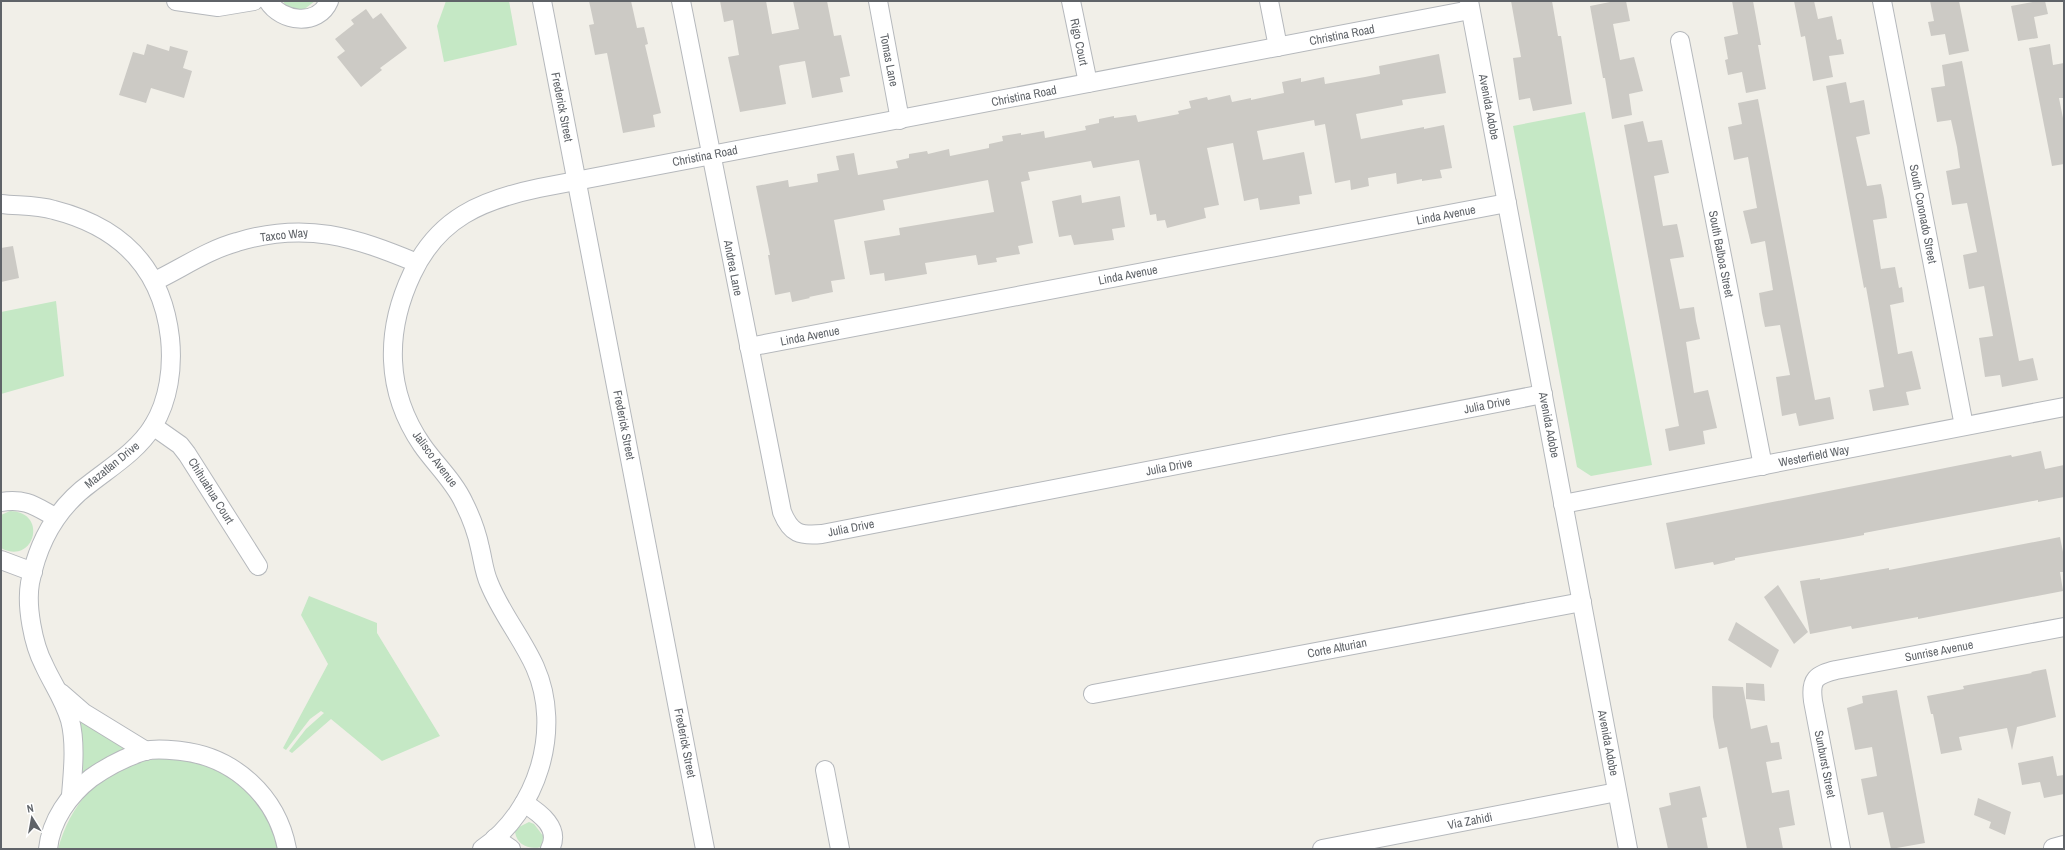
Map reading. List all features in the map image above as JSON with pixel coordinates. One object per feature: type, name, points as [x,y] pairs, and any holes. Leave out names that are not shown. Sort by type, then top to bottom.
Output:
[{"type":"street","points":[[176,1],[218,7],[254,1]]},
{"type":"street","points":[[268,1],[272,8],[291,19],[301,19],[310,17],[320,12],[329,1]]},
{"type":"street","name":"Frederick Street","points":[[542,1],[705,849]]},
{"type":"street","name":"Andrea Lane","points":[[681,1],[710,155],[782,512],[786,523],[794,532]]},
{"type":"street","name":"Tomas Lane","points":[[878,1],[900,120]]},
{"type":"street","name":"Rigo Court","points":[[1071,1],[1088,83]]},
{"type":"street","points":[[1269,1],[1278,47]]},
{"type":"street","name":"South Coronado Street","points":[[1882,1],[1964,426]]},
{"type":"street","name":"Christina Road","points":[[576,180],[900,120],[1278,47],[1470,5]]},
{"type":"street","name":"Avenida Adobe","points":[[1470,5],[1628,849]]},
{"type":"street","name":"South Balboa Street","points":[[1680,41],[1763,466]]},
{"type":"street","name":"Jalisco Avenue","points":[[482,849],[495,838],[524,803],[538,774],[546,738],[545,716],[540,682],[535,667],[496,600],[488,580],[480,547],[465,503],[458,490],[410,427],[403,410],[397,389],[392,357],[396,318],[417,263],[438,235],[451,223],[478,206],[513,194],[576,180]]},
{"type":"street","name":"Linda Avenue","points":[[749,347],[1507,203]]},
{"type":"street","name":"Mazatlan Drive","points":[[1,204],[54,210],[91,223],[106,231],[127,247],[148,269],[155,281],[166,314],[172,352],[168,387],[159,416],[153,426],[146,436],[123,460],[90,483],[56,517],[46,534],[30,585],[33,633],[44,665],[61,693],[70,722],[73,768],[71,795]]},
{"type":"street","name":"Taxco Way","points":[[155,281],[202,256],[238,241],[296,232],[332,234],[367,243],[417,263]]},
{"type":"street","name":"Julia Drive","points":[[794,532],[807,535],[822,534],[1543,394]]},
{"type":"street","name":"Westerfield Way","points":[[1563,504],[2064,407]]},
{"type":"street","name":"Chihuahua Court","points":[[153,426],[180,445],[188,454],[258,566]]},
{"type":"street","points":[[1,502],[14,500],[29,502],[56,517]]},
{"type":"street","points":[[1,560],[33,572]]},
{"type":"street","name":"Corte Alturian","points":[[1093,694],[1582,602]]},
{"type":"street","name":"Sunrise Avenue","points":[[1815,679],[1824,673],[1836,670],[2064,627]]},
{"type":"street","name":"Sunburst Street","points":[[1815,679],[1811,688],[1841,849]]},
{"type":"street","name":"Mazatlan Drive","points":[[61,693],[90,717],[146,751]]},
{"type":"street","points":[[48,849],[53,829],[71,795],[106,767],[146,751],[169,750],[191,752],[216,759],[236,770],[265,799],[276,816],[285,842],[303,849]]},
{"type":"street","points":[[825,770],[840,849]]},
{"type":"street","name":"Via Zahidi","points":[[1322,849],[1617,792]]},
{"type":"street","points":[[524,803],[544,819],[552,830],[553,839],[550,849]]},
{"type":"street","points":[[495,838],[511,849]]},
{"type":"green space","points":[[283,1],[315,1],[302,11],[288,8]]},
{"type":"green space","points":[[446,1],[509,1],[517,45],[444,62],[437,26]]},
{"type":"green space","points":[[1585,112],[1652,465],[1591,476],[1577,467],[1513,126]]},
{"type":"green space","points":[[56,301],[64,376],[1,394],[1,312]]},
{"type":"green space","points":[[10,511],[22,514],[30,520],[33,528],[32,537],[29,544],[22,550],[12,552],[1,548],[1,515]]},
{"type":"green space","points":[[309,596],[377,623],[377,633],[440,736],[382,761],[331,719],[292,753],[289,751],[306,729],[324,713],[321,711],[310,719],[286,750],[283,748],[328,664],[301,615]]},
{"type":"green space","points":[[80,720],[125,747],[125,749],[83,775],[81,774],[76,722]]},
{"type":"green space","points":[[163,758],[183,760],[203,765],[221,773],[237,783],[251,796],[263,811],[272,829],[278,849],[58,849],[64,830],[73,814],[83,799],[95,786],[109,775],[125,767],[143,761]]},
{"type":"green space","points":[[529,822],[534,824],[544,837],[541,847],[532,848],[524,846],[516,836],[515,832],[519,827]]},
{"type":"building","points":[[589,1],[631,1],[637,28],[644,27],[648,44],[645,45],[661,113],[653,115],[655,127],[623,133],[607,53],[595,55],[589,25],[594,24]]},
{"type":"building","points":[[720,1],[766,1],[772,34],[799,29],[793,1],[827,1],[834,36],[841,35],[850,76],[840,78],[843,92],[812,98],[805,61],[781,65],[779,66],[786,104],[740,112],[728,57],[739,55],[733,20],[724,22]]},
{"type":"building","points":[[1511,1],[1552,1],[1558,36],[1561,36],[1572,104],[1533,111],[1530,98],[1519,100],[1513,58],[1521,57]]},
{"type":"building","points":[[1615,1],[1626,1],[1630,21],[1613,24],[1620,60],[1634,57],[1643,91],[1629,94],[1632,115],[1612,119],[1590,6]]},
{"type":"building","points":[[1732,1],[1753,1],[1761,45],[1758,45],[1766,89],[1746,93],[1742,72],[1728,75],[1725,60],[1728,59],[1724,37],[1738,34]]},
{"type":"building","points":[[1794,1],[1814,1],[1818,19],[1832,16],[1837,40],[1841,39],[1844,54],[1829,56],[1833,77],[1813,81],[1805,36],[1801,37]]},
{"type":"building","points":[[1930,1],[1959,1],[1969,51],[1949,55],[1945,34],[1931,36],[1928,22],[1934,21]]},
{"type":"building","points":[[2045,1],[2048,14],[2034,17],[2038,38],[2018,41],[2011,6]]},
{"type":"building","points":[[366,9],[373,19],[381,13],[407,48],[380,68],[382,70],[361,87],[337,57],[345,51],[335,39],[354,24],[351,20]]},
{"type":"building","points":[[147,44],[169,51],[170,46],[188,51],[183,68],[192,71],[184,98],[151,88],[146,103],[119,95],[133,52],[144,55]]},
{"type":"building","points":[[2050,44],[2053,65],[2064,63],[2064,98],[2059,98],[2064,123],[2064,164],[2052,166],[2029,48]]},
{"type":"building","points":[[1439,54],[1446,93],[1402,100],[1403,105],[1356,114],[1361,139],[1424,127],[1424,129],[1444,125],[1452,168],[1440,170],[1442,178],[1422,181],[1422,179],[1397,184],[1396,173],[1368,178],[1369,186],[1351,190],[1350,180],[1335,183],[1325,124],[1315,126],[1314,120],[1257,131],[1263,160],[1304,152],[1312,194],[1299,196],[1300,204],[1260,210],[1258,198],[1244,201],[1233,143],[1207,148],[1219,205],[1204,208],[1206,218],[1167,228],[1165,220],[1157,221],[1156,214],[1150,215],[1139,160],[1093,168],[1091,161],[1028,172],[1030,180],[1021,182],[1033,243],[1018,246],[1020,254],[996,258],[997,262],[978,265],[976,255],[925,263],[927,274],[885,281],[884,273],[870,275],[864,241],[900,235],[899,228],[994,212],[988,180],[883,200],[885,210],[834,220],[845,279],[831,281],[833,292],[809,297],[810,298],[792,302],[790,292],[775,295],[768,255],[770,255],[756,186],[788,180],[789,187],[818,182],[817,174],[839,170],[836,156],[854,153],[858,175],[898,168],[896,161],[909,158],[909,154],[927,151],[928,154],[949,149],[950,156],[989,148],[989,144],[1003,141],[1002,136],[1021,133],[1021,135],[1044,131],[1045,138],[1086,130],[1085,126],[1099,123],[1099,119],[1114,116],[1114,118],[1136,115],[1138,122],[1179,114],[1178,111],[1191,108],[1189,101],[1207,97],[1208,100],[1230,95],[1232,102],[1251,98],[1251,100],[1284,93],[1282,82],[1301,78],[1301,82],[1324,77],[1325,84],[1365,77],[1380,74],[1379,66]]},
{"type":"building","points":[[1962,61],[2019,361],[2033,358],[2038,380],[2002,387],[2000,375],[1985,377],[1979,338],[1993,336],[1984,286],[1969,289],[1963,255],[1977,252],[1967,203],[1952,205],[1946,171],[1960,168],[1957,147],[1951,120],[1937,122],[1931,88],[1945,86],[1942,65]]},
{"type":"building","points":[[1846,82],[1850,103],[1864,100],[1870,134],[1856,137],[1867,186],[1881,184],[1884,198],[1887,218],[1873,220],[1881,269],[1895,267],[1899,288],[1902,287],[1904,302],[1890,305],[1898,354],[1912,351],[1921,389],[1906,392],[1909,405],[1873,411],[1869,390],[1884,387],[1866,287],[1864,288],[1826,86]]},
{"type":"building","points":[[1758,99],[1815,400],[1830,397],[1834,419],[1799,426],[1796,413],[1782,416],[1776,377],[1790,375],[1780,325],[1765,327],[1762,313],[1759,293],[1773,290],[1765,241],[1751,244],[1743,211],[1757,208],[1748,157],[1734,160],[1728,127],[1742,124],[1738,103]]},
{"type":"building","points":[[1643,121],[1648,142],[1662,140],[1669,173],[1654,176],[1663,226],[1677,224],[1684,257],[1670,259],[1680,309],[1694,307],[1700,339],[1686,342],[1694,393],[1708,390],[1717,428],[1703,431],[1705,444],[1669,451],[1665,429],[1679,426],[1624,125]]},
{"type":"building","points":[[1081,195],[1082,203],[1120,196],[1125,227],[1112,229],[1114,240],[1074,245],[1071,235],[1059,237],[1052,201]]},
{"type":"building","points":[[13,246],[19,278],[1,282],[1,248]]},
{"type":"building","points":[[2041,451],[2045,469],[2064,465],[2064,497],[2038,502],[2038,500],[1864,533],[1864,535],[1735,558],[1735,560],[1714,565],[1713,562],[1675,569],[1666,523],[2011,455],[2012,457]]},
{"type":"building","points":[[2060,537],[2064,557],[2064,572],[2060,572],[2063,591],[1918,619],[1918,617],[1852,629],[1851,626],[1810,634],[1800,581],[1820,578],[1820,580],[1889,568],[1889,570]]},
{"type":"building","points":[[1778,585],[1808,632],[1794,644],[1764,597]]},
{"type":"building","points":[[1736,622],[1779,650],[1771,668],[1728,640]]},
{"type":"building","points":[[2046,669],[2056,717],[2017,727],[2012,750],[2007,728],[1959,737],[1962,750],[1941,754],[1933,714],[1931,714],[1927,696],[1964,689],[1963,686]]},
{"type":"building","points":[[1746,683],[1764,684],[1765,701],[1746,699]]},
{"type":"building","points":[[1712,686],[1743,687],[1751,729],[1767,725],[1771,743],[1779,742],[1782,759],[1766,762],[1772,793],[1789,790],[1795,825],[1779,828],[1783,849],[1747,849],[1727,747],[1719,749],[1713,717]]},
{"type":"building","points":[[1897,690],[1925,843],[1891,849],[1883,812],[1868,815],[1861,779],[1877,776],[1872,747],[1855,750],[1847,708],[1863,703],[1862,696]]},
{"type":"building","points":[[2053,756],[2057,776],[2064,775],[2064,794],[2044,798],[2040,782],[2022,785],[2018,763]]},
{"type":"building","points":[[1700,786],[1707,817],[1702,818],[1708,849],[1668,849],[1659,808],[1671,805],[1669,793]]},
{"type":"building","points":[[1978,798],[2011,812],[2005,835],[1989,828],[1991,822],[1974,815]]}]
